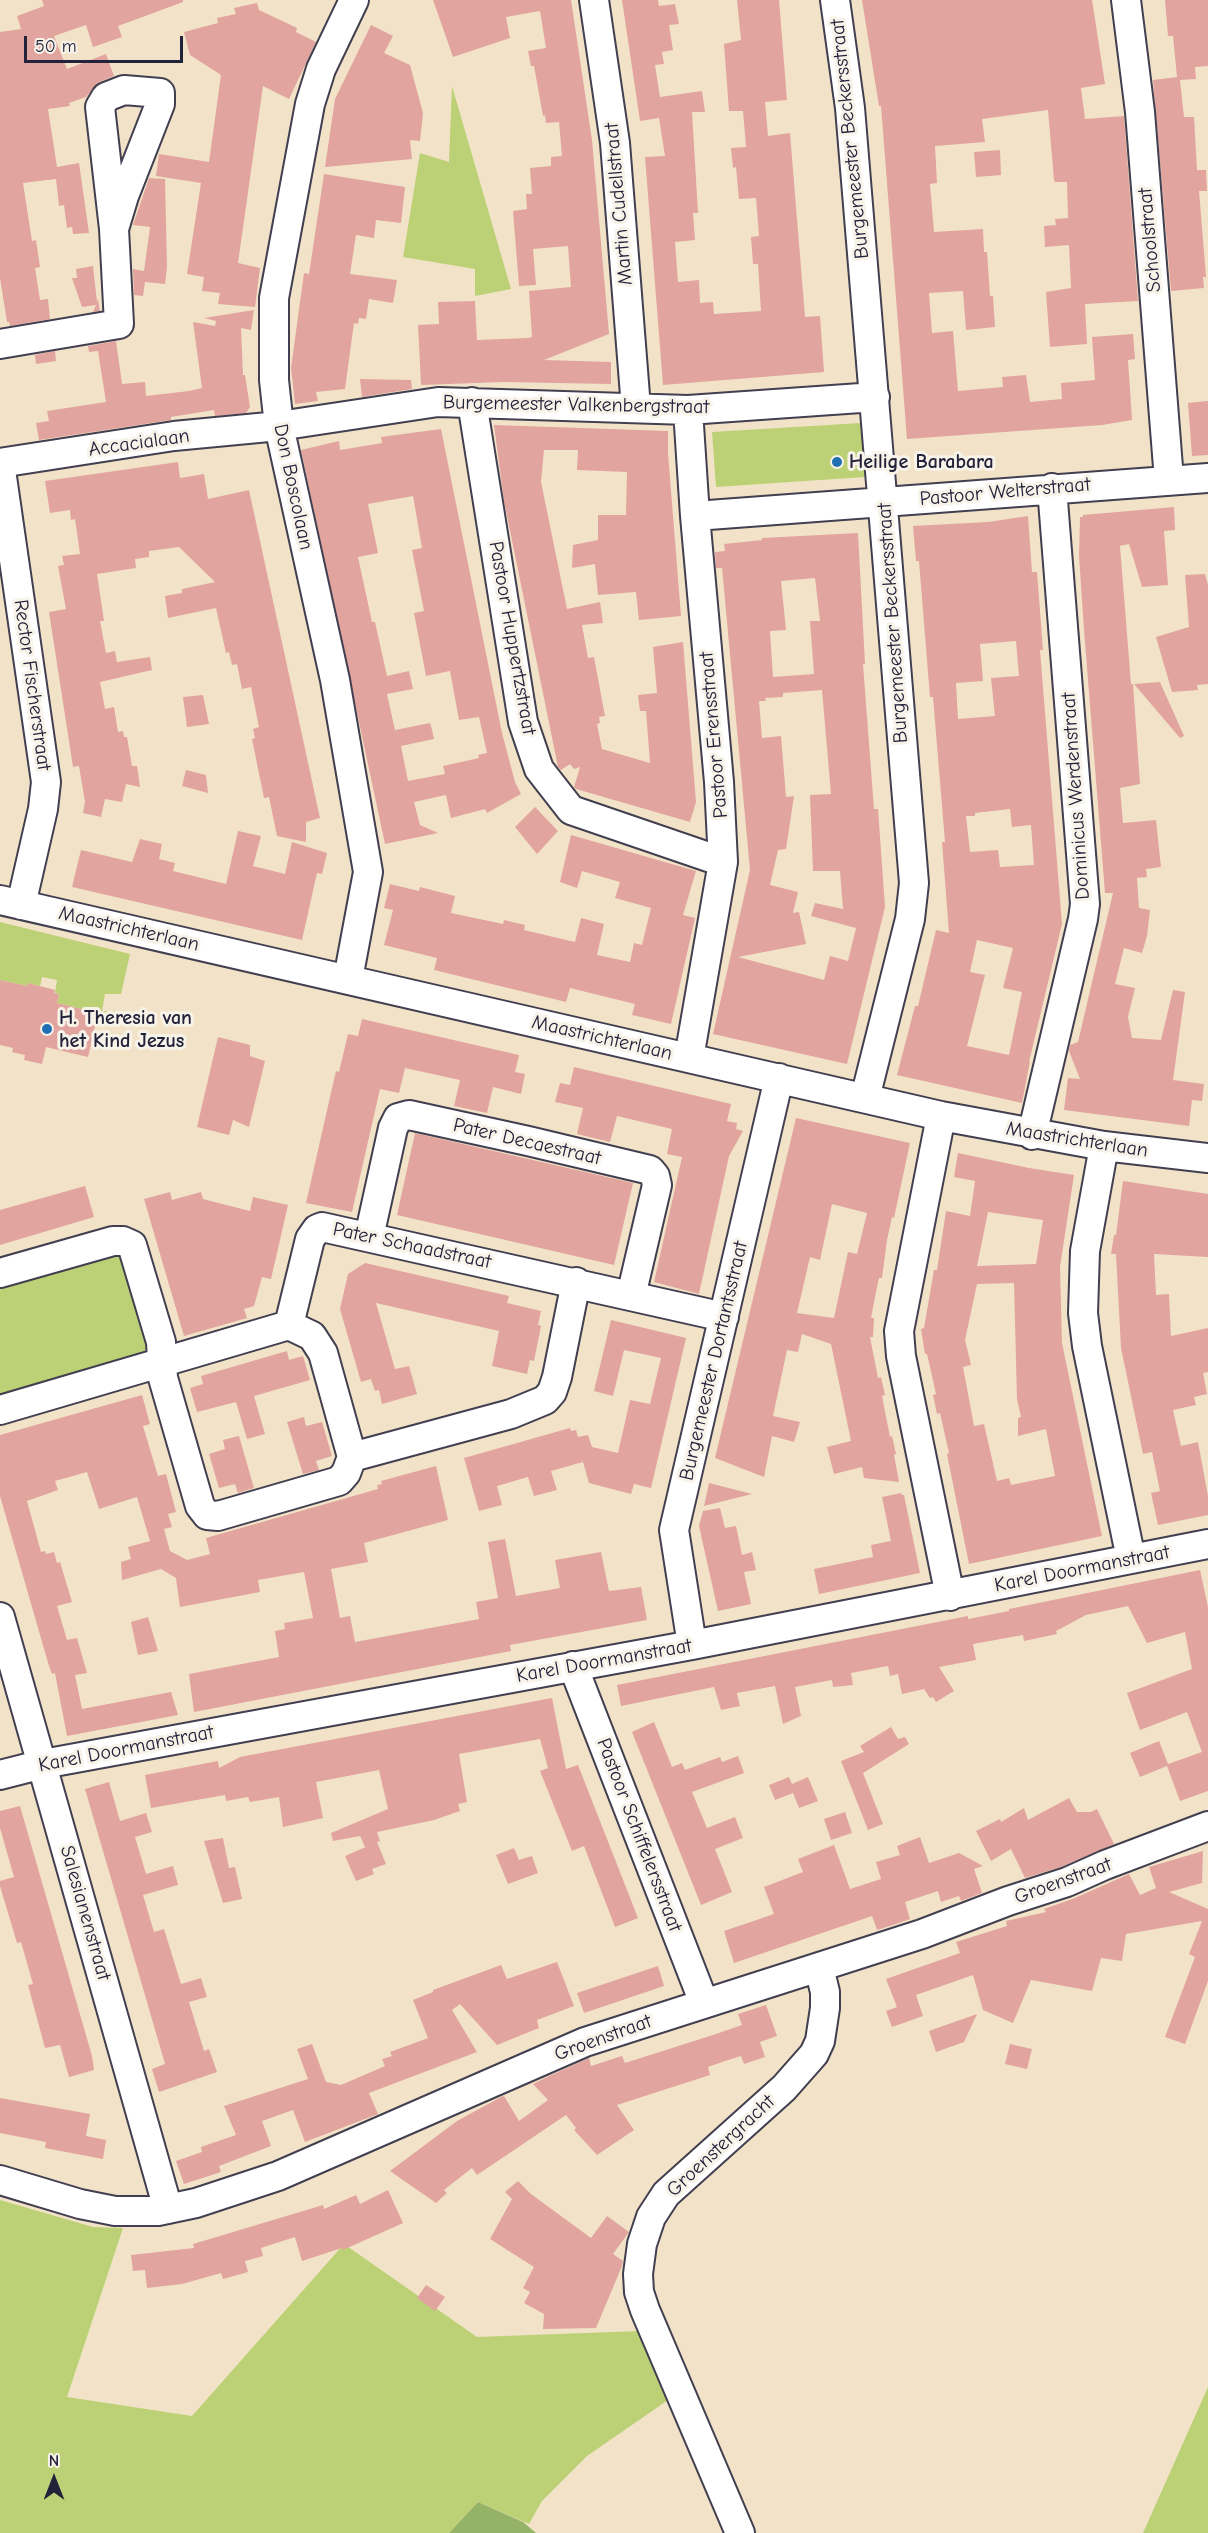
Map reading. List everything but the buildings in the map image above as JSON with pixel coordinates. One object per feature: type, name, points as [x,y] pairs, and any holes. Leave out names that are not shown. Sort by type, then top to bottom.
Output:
[{"type":"street","name":"Don Boscolaan","points":[[348,979],[368,872],[335,680],[279,426],[274,380],[274,298],[310,104],[321,69],[354,0]]},
{"type":"street","name":"Martin Cudellstraat","points":[[594,0],[615,143],[636,408]]},
{"type":"street","name":"Burgemeester Beckersstraat","points":[[835,0],[850,108],[884,502],[913,898],[865,1098]]},
{"type":"street","name":"Schoolstraat","points":[[1126,0],[1140,112],[1169,480]]},
{"type":"street","points":[[0,344],[119,324],[114,229]]},
{"type":"street","name":"Burgemeester Valkenbergstraat","points":[[279,426],[438,402],[688,410],[875,397]]},
{"type":"street","name":"Pastoor Huppertzstraat","points":[[472,402],[523,722],[539,769],[571,810],[723,862]]},
{"type":"street","name":"Pastoor Erensstraat","points":[[688,410],[695,516],[719,782],[723,862],[689,1058]]},
{"type":"street","name":"Accacialaan","points":[[0,463],[174,436],[279,426]]},
{"type":"street","name":"Rector Fischerstraat","points":[[0,463],[46,782],[43,809],[10,902]]},
{"type":"street","name":"Pastoor Welterstraat","points":[[695,516],[1208,478]]},
{"type":"street","name":"Dominicus Werdenstraat","points":[[1032,1135],[1085,904],[1052,488]]},
{"type":"street","name":"Maastrichterlaan","points":[[10,902],[941,1116],[1032,1135],[1208,1158]]},
{"type":"street","name":"Burgemeester Dortantsstraat","points":[[692,1645],[674,1530],[779,1078]]},
{"type":"street","name":"Pater Decaestraat","points":[[369,1237],[393,1128],[398,1118],[409,1115],[528,1141],[650,1170],[656,1176],[657,1185],[631,1296]]},
{"type":"street","points":[[941,1116],[900,1318],[899,1342],[950,1596]]},
{"type":"street","points":[[1104,1146],[1085,1251],[1083,1313],[1087,1346],[1131,1559]]},
{"type":"street","name":"Pater Schaadstraat","points":[[289,1325],[312,1233],[317,1229],[329,1227],[724,1317]]},
{"type":"street","points":[[0,1273],[113,1241],[120,1240],[130,1244],[135,1252],[161,1342],[162,1363],[163,1378],[185,1456],[200,1506],[207,1515],[218,1516],[339,1481],[346,1473],[352,1456],[320,1346],[306,1332],[289,1325],[162,1363],[0,1410]]},
{"type":"street","points":[[352,1456],[511,1414],[545,1400],[552,1392],[557,1377],[576,1282]]},
{"type":"street","name":"Karel Doormanstraat","points":[[0,1775],[43,1764],[692,1645],[1208,1544]]},
{"type":"street","name":"Salesianenstraat","points":[[0,1617],[168,2209]]},
{"type":"street","name":"Pastoor Schiffelersstraat","points":[[573,1666],[704,2003]]},
{"type":"street","name":"Groenstraat","points":[[0,2180],[80,2204],[115,2211],[168,2209],[196,2203],[278,2176],[575,2046],[922,1934],[1008,1901],[1067,1882],[1208,1826]]},
{"type":"street","name":"Groenstergracht","points":[[740,2533],[645,2310],[639,2292],[642,2244],[651,2217],[666,2194],[784,2088],[814,2054],[820,2041],[825,2008],[825,1992],[819,1966]]},
{"type":"green space","points":[[452,86],[511,289],[475,296],[475,269],[403,257],[420,153],[449,162]]},
{"type":"green space","points":[[861,423],[865,477],[716,487],[712,432]]},
{"type":"green space","points":[[0,922],[130,954],[121,994],[105,994],[102,1011],[119,1012],[118,1018],[57,1003],[59,994],[55,993],[57,980],[42,977],[40,986],[28,983],[27,986],[0,980]]},
{"type":"green space","points":[[120,1253],[152,1350],[148,1356],[0,1398],[0,1284]]},
{"type":"green space","points":[[0,2200],[93,2227],[123,2228],[67,2397],[192,2416],[344,2244],[477,2337],[640,2331],[671,2398],[587,2456],[542,2501],[529,2524],[478,2502],[449,2533],[0,2533]]},
{"type":"green space","points":[[1208,2387],[1208,2533],[1143,2533]]},
{"type":"green space","points":[[478,2502],[523,2522],[536,2533],[449,2533]]},
{"type":"place","name":"Heilige Barabara","points":[[837,462]]},
{"type":"place","name":"H. Theresia van het Kind Jezus","points":[[47,1029]]}]
